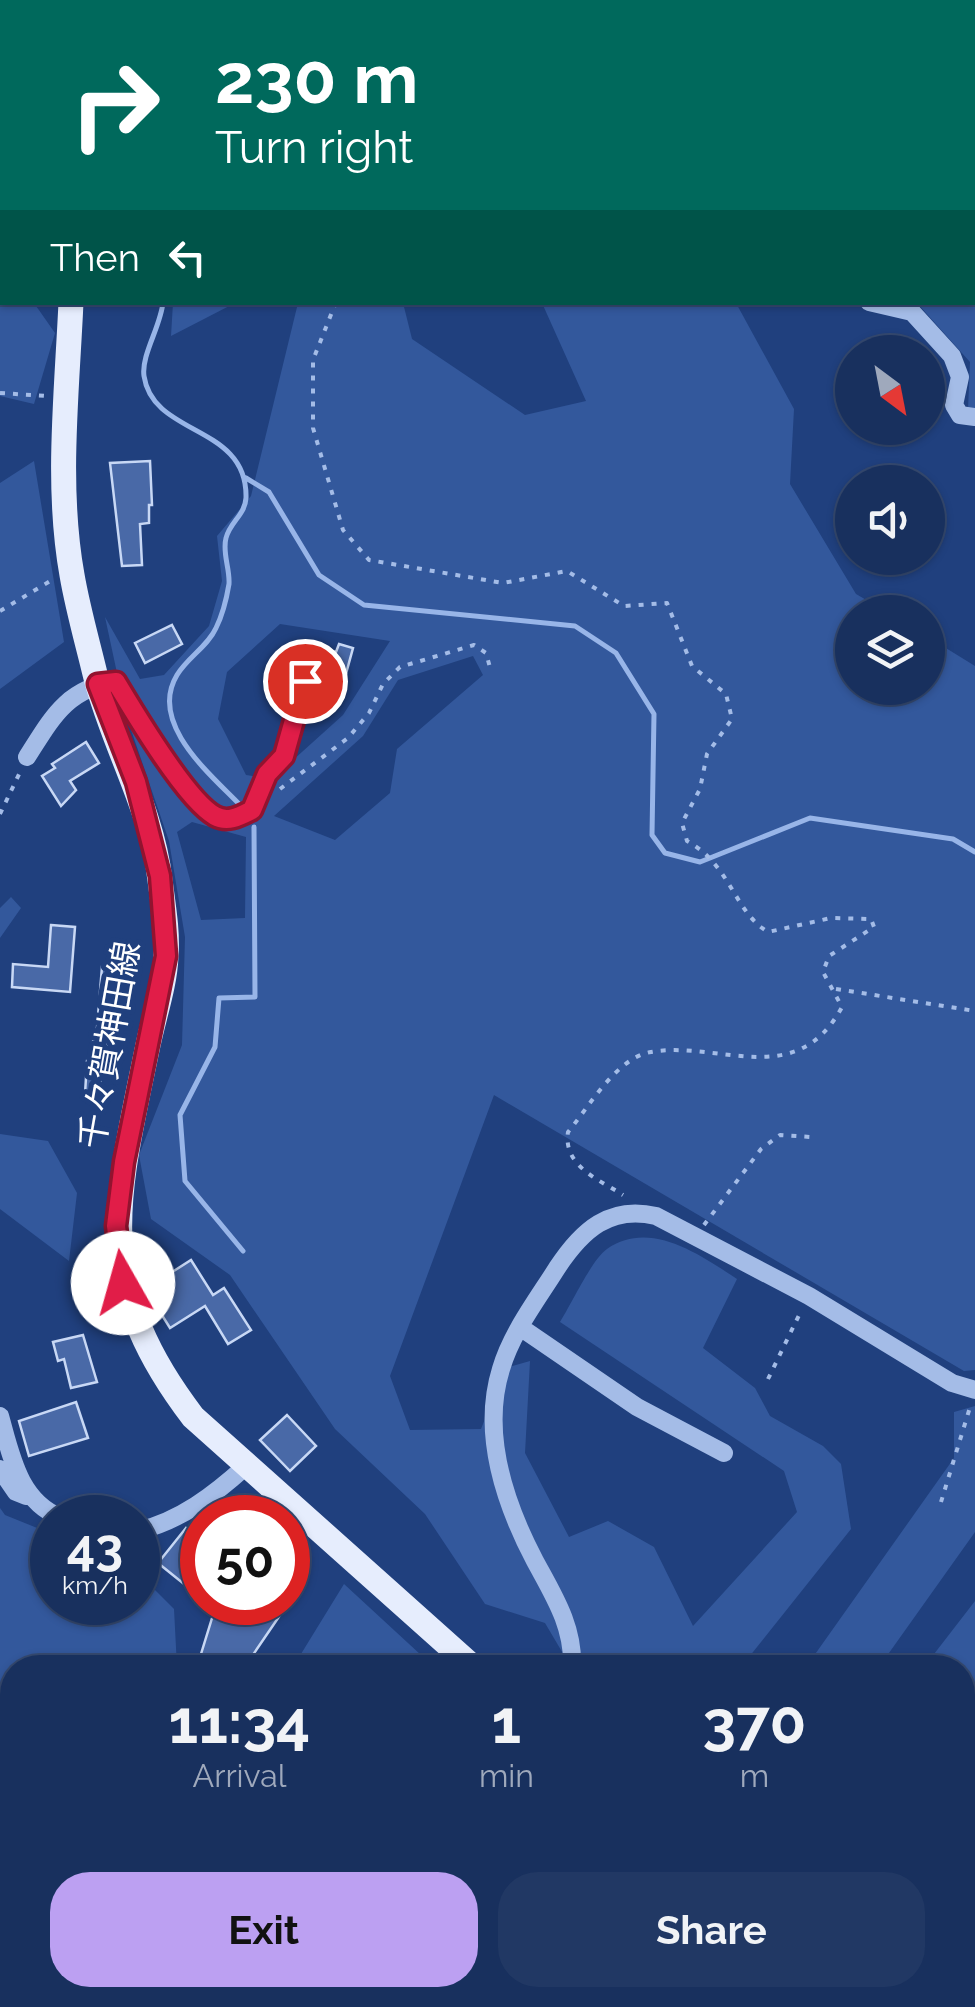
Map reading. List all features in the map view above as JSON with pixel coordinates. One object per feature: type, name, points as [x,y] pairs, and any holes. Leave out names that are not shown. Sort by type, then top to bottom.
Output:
[{"type":"main road","name":"千々賀神田線","points":[[72,305],[64,486],[71,573],[98,684],[136,782],[155,857],[166,956],[124,1162],[116,1226],[123,1283],[137,1330],[164,1378],[194,1417],[459,1655]]},
{"type":"street","points":[[882,305],[912,312],[952,356],[960,377],[954,405],[960,415],[975,417]]},
{"type":"street","points":[[27,757],[62,703],[98,684],[116,682],[159,752],[214,816],[234,820],[252,810],[267,774],[284,756],[305,681]]},
{"type":"street","points":[[573,1655],[573,1643],[562,1611],[522,1536],[504,1490],[494,1430],[500,1370],[520,1327],[565,1256],[591,1227],[632,1210],[656,1216],[809,1296],[952,1384],[975,1390]]},
{"type":"street","points":[[520,1327],[637,1406],[724,1453]]},
{"type":"street","points":[[0,1416],[12,1463],[30,1495]]},
{"type":"street","points":[[160,1526],[216,1494],[246,1466]]},
{"type":"street","points":[[0,1469],[16,1492],[30,1497]]},
{"type":"path","points":[[335,305],[313,360],[313,428],[343,530],[369,560],[503,583],[567,571],[624,606],[667,603],[692,666],[726,694],[732,718],[707,754],[700,789],[682,823],[686,841],[719,864],[757,926],[768,932],[832,918],[871,919],[874,927],[829,956],[824,972],[842,1007],[829,1030],[804,1048],[761,1058],[650,1052],[626,1064],[568,1132],[566,1146],[571,1161],[623,1195],[632,1210]]},
{"type":"path","points":[[0,393],[32,398],[66,394]]},
{"type":"path","points":[[0,611],[40,584],[71,573]]},
{"type":"path","points":[[280,790],[348,738],[369,713],[383,684],[400,667],[474,646],[486,653],[491,671]]},
{"type":"path","points":[[0,814],[27,757]]},
{"type":"path","points":[[836,989],[975,1011]]},
{"type":"path","points":[[695,1236],[761,1148],[780,1136],[810,1137]]},
{"type":"path","points":[[768,1379],[809,1296]]},
{"type":"path","points":[[942,1502],[975,1390]]},
{"type":"shaded area","points":[[0,305],[35,305],[55,333],[34,404],[0,396]]},
{"type":"shaded area","points":[[173,305],[231,305],[171,336]]},
{"type":"shaded area","points":[[298,305],[404,305],[412,339],[525,415],[586,401],[543,305],[737,305],[794,409],[790,484],[835,559],[835,575],[845,575],[858,595],[835,595],[835,705],[945,705],[945,647],[975,666],[975,1370],[964,1371],[494,1095],[390,1376],[410,1430],[481,1429],[505,1368],[530,1361],[525,1453],[569,1537],[608,1521],[654,1547],[693,1626],[797,1512],[784,1471],[560,1322],[595,1262],[607,1249],[623,1241],[657,1239],[674,1244],[737,1279],[703,1348],[755,1388],[770,1416],[823,1446],[841,1464],[851,1529],[751,1655],[564,1655],[545,1623],[485,1604],[425,1514],[335,1429],[230,1275],[151,1219],[139,1155],[182,1045],[185,937],[169,841],[126,715],[105,617],[140,679],[164,675],[209,626],[222,581],[217,536],[251,496]],"holes":[[[280,624],[390,641],[343,715],[272,779],[246,775],[218,719],[227,672]],[[473,656],[483,675],[397,749],[390,793],[335,840],[274,816],[363,736],[398,680]],[[192,822],[246,837],[245,918],[201,920],[177,832]]]},
{"type":"shaded area","points":[[919,305],[975,305],[975,411],[968,410],[970,362]]},
{"type":"shaded area","points":[[34,461],[64,642],[0,689],[0,483]]},
{"type":"shaded area","points":[[11,897],[21,908],[0,938],[0,908]]},
{"type":"shaded area","points":[[0,1134],[48,1141],[77,1193],[69,1261],[0,1209]]},
{"type":"shaded area","points":[[975,1406],[975,1532],[888,1655],[814,1655],[954,1458],[954,1412]]},
{"type":"shaded area","points":[[0,1508],[5,1515],[30,1525],[30,1625],[160,1625],[160,1595],[174,1609],[176,1655],[0,1655]]},
{"type":"shaded area","points":[[344,1584],[421,1655],[300,1655]]},
{"type":"shaded area","points":[[975,1601],[975,1655],[933,1655]]},
{"type":"building","points":[[150,461],[152,505],[149,523],[140,524],[142,565],[122,566],[110,463]]},
{"type":"building","points":[[172,625],[182,644],[145,663],[135,643]]},
{"type":"building","points":[[339,644],[353,648],[344,681],[324,675],[331,651],[336,652]]},
{"type":"building","points":[[86,742],[99,763],[70,781],[76,790],[61,806],[42,776],[55,768],[52,764]]},
{"type":"building","points":[[51,925],[75,927],[70,992],[12,987],[13,964],[48,967]]},
{"type":"building","points":[[102,967],[118,969],[114,1030],[97,1028]]},
{"type":"building","points":[[94,1032],[108,1033],[106,1054],[92,1053]]},
{"type":"building","points":[[87,1061],[102,1062],[99,1095],[85,1094]]},
{"type":"building","points":[[191,1260],[213,1295],[224,1288],[251,1330],[228,1344],[205,1306],[170,1328],[155,1304],[165,1298],[155,1283]]},
{"type":"building","points":[[83,1335],[97,1382],[71,1388],[64,1359],[58,1361],[53,1342]]},
{"type":"building","points":[[76,1402],[88,1438],[29,1456],[19,1421]]},
{"type":"building","points":[[287,1415],[316,1446],[290,1471],[260,1440]]},
{"type":"building","points":[[180,1536],[180,1581],[160,1560]]},
{"type":"building","points":[[210,1625],[273,1625],[253,1655],[202,1655]]},
{"type":"waterway","points":[[162,305],[144,368],[151,396],[164,410],[232,456],[243,474],[246,498],[226,538],[229,584],[220,618],[208,641],[177,675],[170,693],[170,711],[186,746],[239,804]]},
{"type":"waterway","points":[[246,478],[269,492],[319,575],[364,605],[575,626],[616,653],[654,714],[652,835],[665,853],[700,862],[810,818],[953,839],[975,852]]},
{"type":"waterway","points":[[243,1251],[185,1181],[180,1115],[215,1047],[219,998],[255,997],[254,827]]},
{"type":"route","points":[[123,1283],[116,1226],[124,1162],[166,956],[160,876],[136,782],[98,684],[116,682],[159,752],[214,816],[234,820],[252,810],[267,774],[284,756],[305,681]]}]
